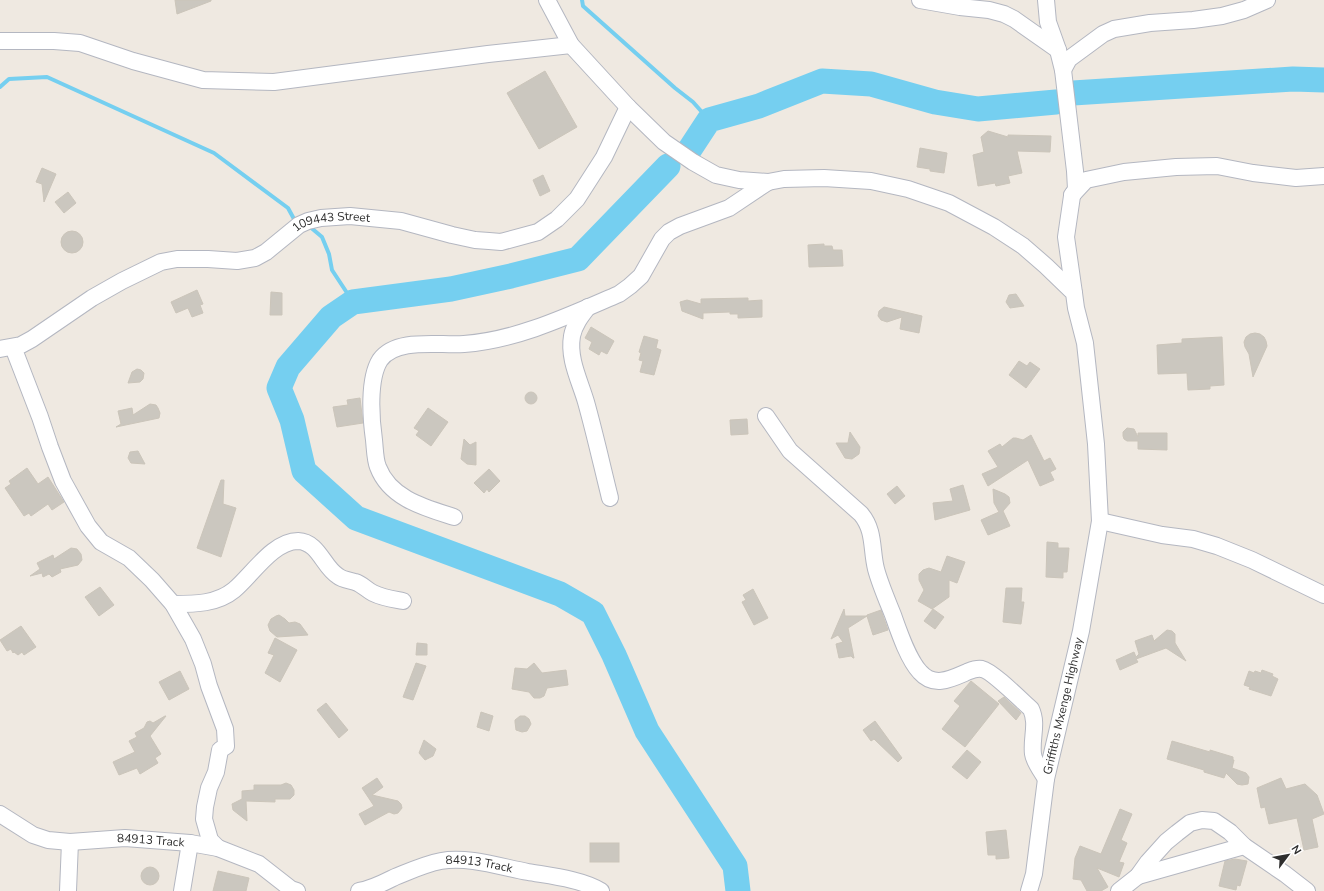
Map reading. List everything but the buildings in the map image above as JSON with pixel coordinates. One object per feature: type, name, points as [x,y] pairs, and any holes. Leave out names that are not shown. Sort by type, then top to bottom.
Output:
[{"type":"street","points":[[547,0],[571,45],[628,107],[664,142],[693,162],[716,174],[739,180],[768,182],[784,179],[824,178],[872,181],[908,189],[949,203],[994,227],[1023,246],[1074,293]]},
{"type":"street","points":[[920,0],[960,7],[990,10],[1004,14],[1014,19],[1058,50]]},
{"type":"street","name":"Griffiths Mxenge Highway","points":[[1029,891],[1034,874],[1046,779],[1081,631],[1100,521],[1096,444],[1085,343],[1076,308],[1066,237],[1072,196],[1076,190],[1075,171],[1063,70],[1048,22],[1046,0]]},
{"type":"street","points":[[1063,70],[1069,59],[1103,34],[1114,29],[1150,23],[1222,16],[1244,10],[1267,0]]},
{"type":"street","points":[[0,41],[54,40],[80,43],[133,61],[204,80],[274,82],[488,54],[571,45]]},
{"type":"street","name":"109443 Street","points":[[6,348],[21,345],[32,339],[92,298],[161,262],[177,259],[237,261],[255,258],[266,252],[299,225],[321,218],[350,216],[401,221],[475,240],[501,242],[538,232],[557,219],[577,199],[604,157],[628,107]]},
{"type":"street","points":[[1072,196],[1086,180],[1124,172],[1176,167],[1217,166],[1253,173],[1296,178],[1324,176]]},
{"type":"street","points":[[454,517],[420,506],[404,497],[395,491],[385,480],[378,467],[374,438],[372,380],[380,360],[389,352],[405,346],[465,344],[490,341],[516,334],[542,326],[619,294],[641,276],[662,239],[669,232],[680,226],[729,208],[768,182]]},
{"type":"street","points":[[588,307],[580,317],[574,329],[572,338],[572,359],[585,399],[610,498]]},
{"type":"street","points":[[6,348],[40,417],[62,481],[88,526],[101,542],[129,558],[152,580],[173,604],[196,645],[225,729],[226,746],[220,750],[216,772],[208,794],[204,819],[210,840],[218,848]]},
{"type":"street","points":[[766,416],[790,450],[867,521],[873,541],[876,568],[898,629],[914,666],[929,680],[938,682],[949,680],[976,668],[983,669],[996,678],[1031,710],[1033,714],[1035,729],[1033,754],[1046,779]]},
{"type":"street","points":[[1100,521],[1162,535],[1193,539],[1217,546],[1252,560],[1324,595]]},
{"type":"street","points":[[173,604],[196,604],[209,602],[222,597],[234,590],[258,564],[273,552],[290,542],[299,541],[307,543],[316,550],[336,575],[342,579],[355,582],[384,598],[403,601]]},
{"type":"street","name":"84913 Track","points":[[0,814],[33,835],[48,840],[70,842],[125,838],[218,848],[259,864],[292,889],[297,891]]},
{"type":"street","points":[[1133,882],[1166,842],[1190,823],[1202,820],[1214,821],[1230,832],[1244,846],[1308,891]]},
{"type":"street","points":[[68,891],[70,842]]},
{"type":"street","points":[[182,891],[190,844]]},
{"type":"street","points":[[1119,891],[1133,882],[1244,846]]},
{"type":"street","name":"84913 Track","points":[[359,891],[378,886],[418,867],[442,861],[458,860],[480,862],[570,880],[601,891]]},
{"type":"waterway","points":[[582,0],[583,6],[675,88],[693,102],[709,120]]},
{"type":"waterway","points":[[0,87],[9,79],[47,77],[214,153],[288,208],[294,219]]},
{"type":"waterway","points":[[1073,93],[1293,79],[1324,80]]},
{"type":"waterway","points":[[690,149],[709,120],[759,106],[822,81],[871,84],[935,102],[978,109],[1056,102]]},
{"type":"waterway","points":[[668,166],[578,259],[451,289],[353,302],[331,317],[288,367],[279,388],[292,420],[304,471],[356,518],[560,594],[593,613],[614,655],[647,731],[735,866],[738,891]]},
{"type":"waterway","points":[[309,226],[322,237],[329,254],[332,270],[353,302]]}]
